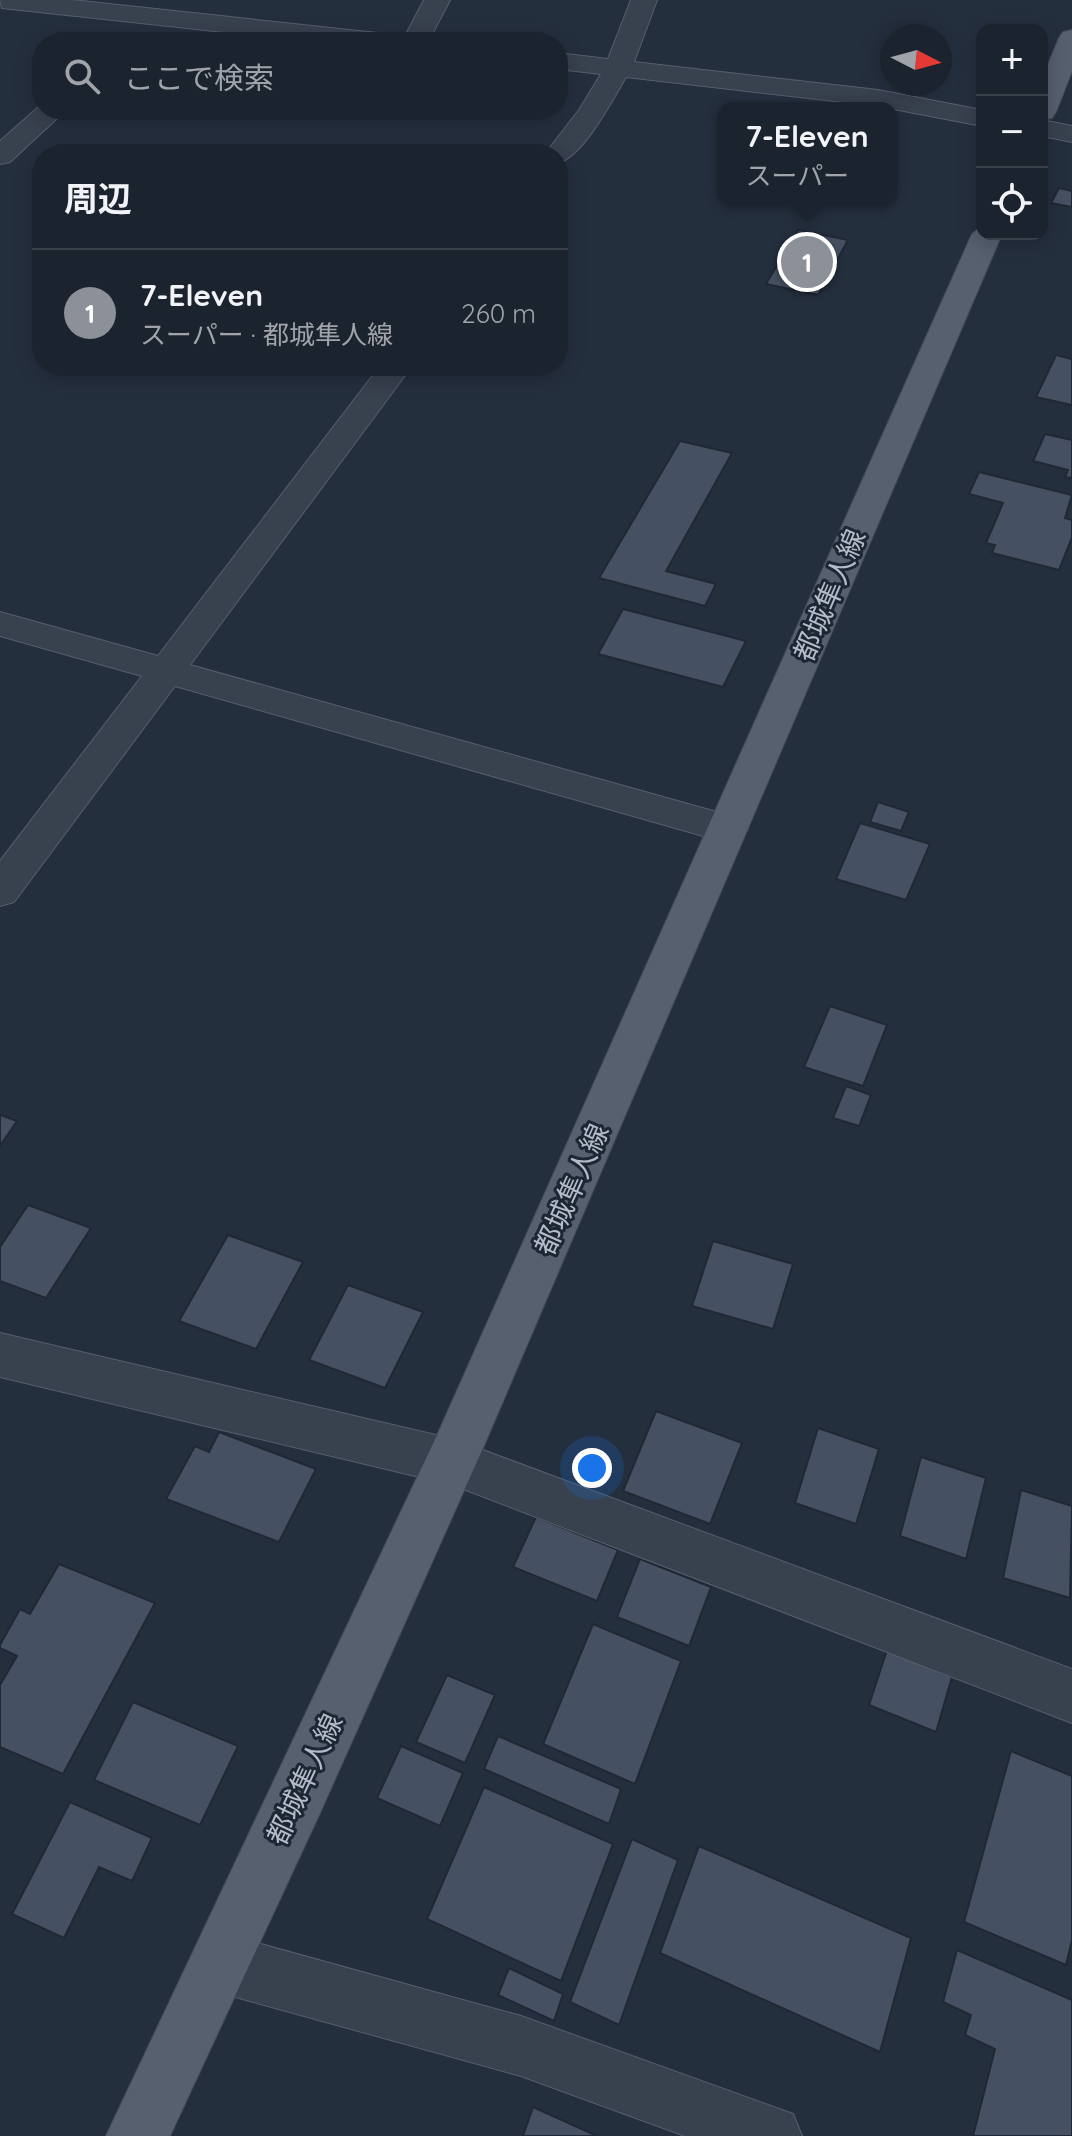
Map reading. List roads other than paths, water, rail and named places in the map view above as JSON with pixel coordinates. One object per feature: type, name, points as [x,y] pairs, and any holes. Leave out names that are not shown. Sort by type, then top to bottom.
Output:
[{"type":"main road","points":[[1048,97],[1072,38]]},
{"type":"main road","name":"都城隼人線","points":[[137,2136],[221,1963],[453,1462],[984,240]]},
{"type":"street","points":[[2,0],[294,32]]},
{"type":"street","points":[[420,32],[437,0]]},
{"type":"street","points":[[567,144],[591,113],[618,68],[644,0]]},
{"type":"street","points":[[139,32],[155,17]]},
{"type":"street","points":[[568,62],[878,98],[976,117]]},
{"type":"street","points":[[0,156],[41,120]]},
{"type":"street","points":[[1048,129],[1072,134]]},
{"type":"street","points":[[0,891],[388,376]]},
{"type":"street","points":[[0,624],[728,829]]},
{"type":"street","points":[[0,1355],[453,1462],[1072,1696]]},
{"type":"street","points":[[221,1963],[521,2046],[771,2136]]},
{"type":"place","name":"7-Eleven","points":[[807,262]]}]
